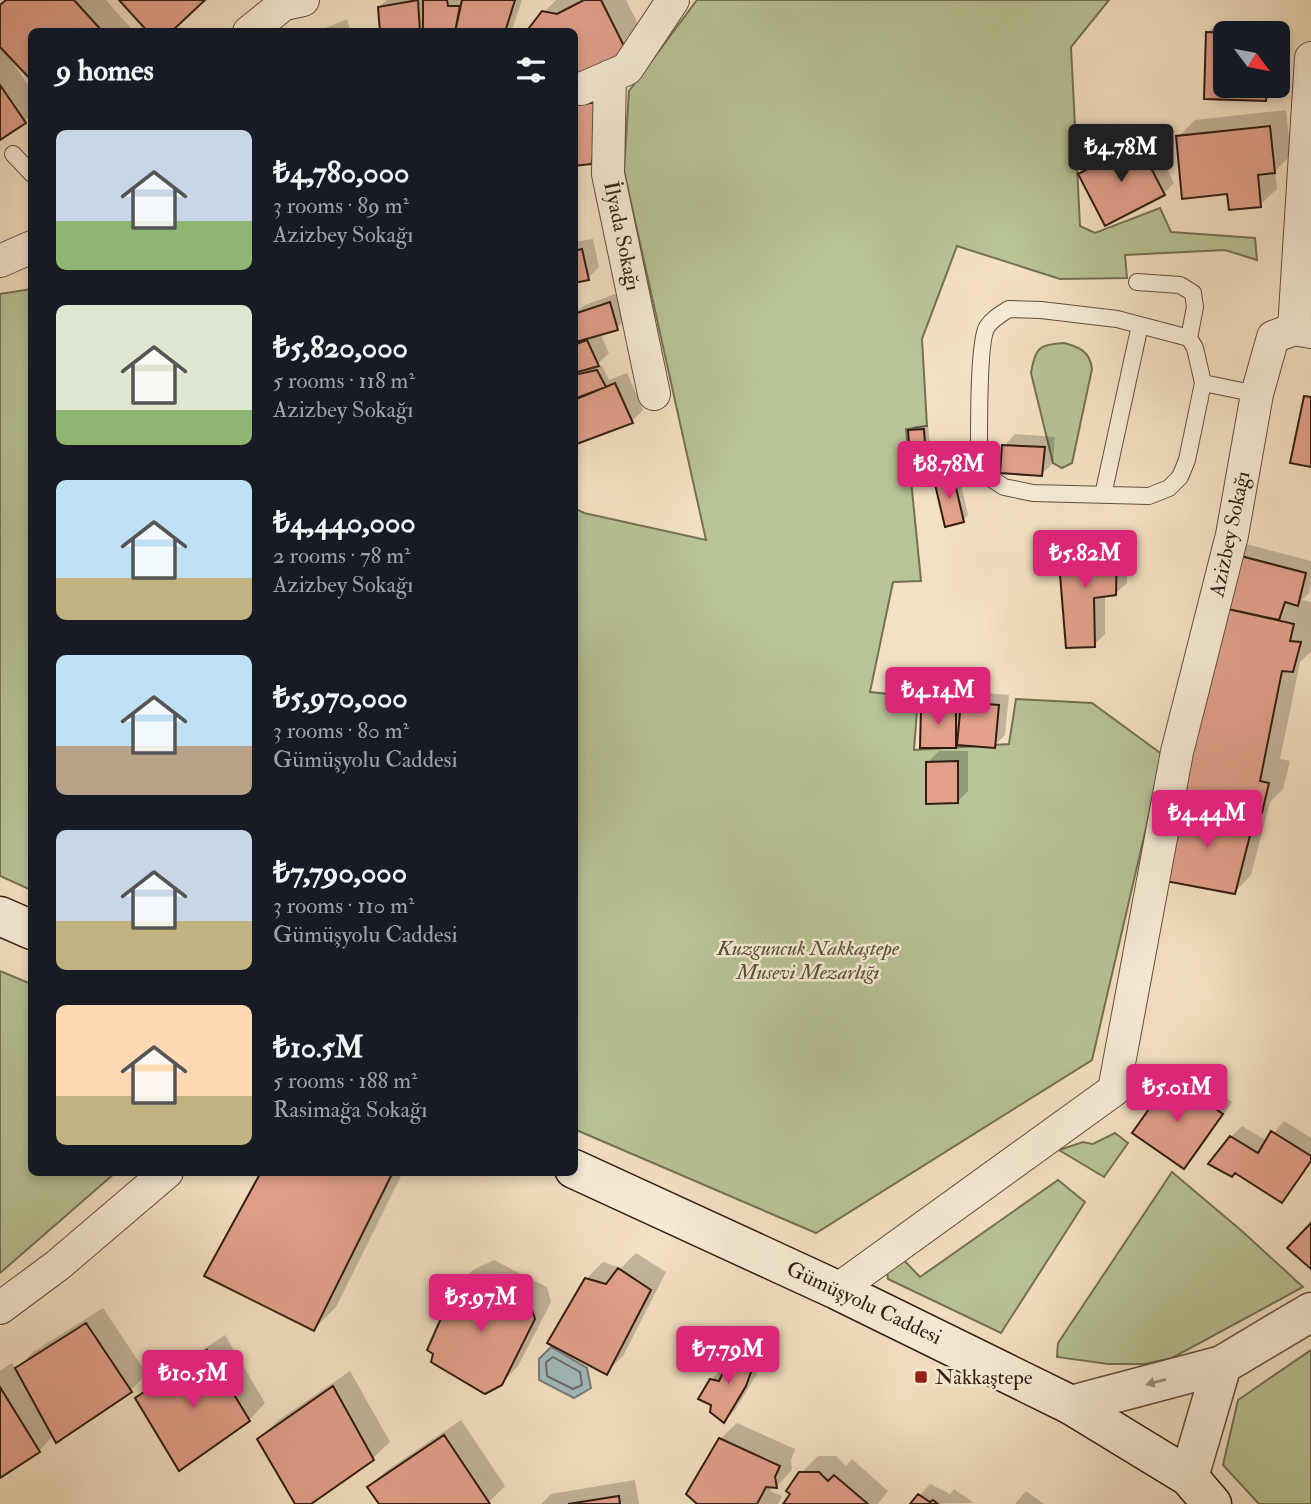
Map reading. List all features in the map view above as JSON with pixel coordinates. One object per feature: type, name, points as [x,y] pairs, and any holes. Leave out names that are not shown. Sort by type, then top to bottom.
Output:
[{"type":"main road","points":[[0,916],[28,928]]},
{"type":"main road","name":"Gümüşyolu Caddesi","points":[[578,1171],[837,1290],[1071,1405],[1200,1490]]},
{"type":"main road","points":[[1071,1405],[1222,1365],[1311,1312]]},
{"type":"main road","points":[[1200,1490],[1222,1365]]},
{"type":"street","points":[[236,28],[258,0]]},
{"type":"street","points":[[254,28],[284,4],[303,0]]},
{"type":"street","points":[[578,89],[627,69],[673,0]]},
{"type":"street","name":"Azizbey Sokağı","points":[[837,1290],[1114,1090],[1177,752],[1232,535],[1257,394],[1273,337],[1303,330],[1311,58]]},
{"type":"street","name":"İlyada Sokağı","points":[[610,76],[608,174],[654,394]]},
{"type":"street","points":[[0,261],[28,249]]},
{"type":"street","points":[[0,1308],[58,1265],[162,1176]]},
{"type":"lane","points":[[13,154],[28,170]]},
{"type":"lane","points":[[1137,282],[1180,285],[1193,293],[1195,307],[1189,338],[1195,348],[1203,383],[1187,460],[1180,477],[1169,488],[1150,496],[1033,493],[1004,487],[987,476],[979,460],[982,347],[985,329],[993,319],[1009,309],[1105,317],[1189,338]]},
{"type":"lane","points":[[1103,495],[1140,325]]},
{"type":"lane","points":[[1203,383],[1257,394]]},
{"type":"green space","name":"Kuzguncuk Nakkaştepe Musevi Mezarlığı","points":[[697,0],[1109,0],[1071,47],[1080,226],[1095,233],[1160,208],[1171,232],[1255,238],[1257,260],[1225,250],[1125,255],[1127,278],[1060,279],[957,246],[922,339],[927,426],[906,429],[921,581],[893,582],[870,692],[918,697],[914,750],[1009,744],[1016,699],[1092,703],[1163,755],[1092,1060],[816,1233],[578,1131],[578,510],[706,540],[624,171],[629,91]]},
{"type":"green space","points":[[28,290],[28,889],[0,876],[0,294]]},
{"type":"green space","points":[[1064,343],[1083,351],[1089,358],[1092,369],[1072,463],[1062,468],[1053,463],[1031,373],[1034,358],[1040,349]]},
{"type":"green space","points":[[0,971],[28,983],[28,1176],[112,1176],[0,1273]]},
{"type":"green space","points":[[1115,1133],[1128,1143],[1104,1177],[1059,1150],[1083,1142],[1093,1144]]},
{"type":"green space","points":[[1172,1172],[1303,1287],[1172,1358],[1145,1364],[1108,1364],[1057,1357],[1058,1343]]},
{"type":"green space","points":[[1058,1180],[1085,1202],[1001,1333],[888,1279],[886,1264],[899,1255],[920,1277]]},
{"type":"green space","points":[[1311,1350],[1311,1504],[1259,1504],[1223,1465],[1238,1400]]},
{"type":"water","points":[[551,1347],[587,1368],[591,1388],[574,1398],[539,1380],[539,1359]]},
{"type":"building","points":[[6,0],[74,0],[99,28],[28,28],[28,77],[0,47],[0,5]]},
{"type":"building","points":[[119,0],[205,0],[175,28],[144,28]]},
{"type":"building","points":[[418,0],[420,28],[380,28],[378,7]]},
{"type":"building","points":[[423,0],[447,0],[448,6],[460,6],[456,28],[423,28]]},
{"type":"building","points":[[462,0],[515,0],[506,28],[456,28]]},
{"type":"building","points":[[584,0],[601,0],[628,54],[578,76],[578,28],[529,28],[542,11],[557,14]]},
{"type":"building","points":[[1206,32],[1213,32],[1213,98],[1266,98],[1266,101],[1204,99]]},
{"type":"building","points":[[0,85],[26,123],[0,140]]},
{"type":"building","points":[[599,102],[599,142],[591,164],[578,166],[578,105]]},
{"type":"building","points":[[1270,126],[1275,173],[1258,175],[1261,207],[1229,210],[1227,194],[1182,199],[1176,136]]},
{"type":"building","points":[[1138,143],[1165,195],[1105,226],[1078,174]]},
{"type":"building","points":[[582,249],[589,280],[578,282],[578,250]]},
{"type":"building","points":[[610,302],[618,330],[578,341],[578,313]]},
{"type":"building","points":[[587,340],[599,366],[578,372],[578,343]]},
{"type":"building","points":[[597,370],[606,387],[578,398],[578,374]]},
{"type":"building","points":[[615,383],[633,423],[578,444],[578,398]]},
{"type":"building","points":[[1304,396],[1311,397],[1311,467],[1290,463]]},
{"type":"building","points":[[924,429],[927,474],[911,475],[908,430]]},
{"type":"building","points":[[1002,445],[1045,447],[1042,476],[1000,473]]},
{"type":"building","points":[[953,475],[964,522],[945,527],[934,480]]},
{"type":"building","points":[[1117,546],[1116,595],[1094,598],[1095,647],[1066,648],[1058,550]]},
{"type":"building","points":[[1233,554],[1306,573],[1298,606],[1285,602],[1279,620],[1219,607]]},
{"type":"building","points":[[1219,607],[1294,624],[1290,641],[1301,642],[1293,672],[1282,671],[1260,781],[1269,783],[1262,813],[1252,810],[1250,819],[1177,807]]},
{"type":"building","points":[[961,702],[999,705],[995,748],[957,745]]},
{"type":"building","points":[[921,706],[956,706],[956,748],[920,748]]},
{"type":"building","points":[[958,761],[958,803],[926,804],[926,762]]},
{"type":"building","points":[[1177,807],[1254,820],[1235,894],[1160,880]]},
{"type":"building","points":[[1171,1078],[1223,1114],[1184,1169],[1132,1133]]},
{"type":"building","points":[[1271,1131],[1311,1156],[1311,1161],[1282,1203],[1235,1173],[1232,1177],[1208,1164],[1230,1136],[1258,1153]]},
{"type":"building","points":[[259,1176],[391,1176],[314,1331],[204,1276]]},
{"type":"building","points":[[1311,1223],[1311,1269],[1287,1248]]},
{"type":"building","points":[[618,1268],[651,1290],[607,1375],[547,1343],[585,1278],[606,1284]]},
{"type":"building","points":[[476,1276],[530,1304],[535,1319],[502,1385],[485,1394],[431,1362],[433,1354],[427,1350],[455,1287]]},
{"type":"building","points":[[86,1323],[132,1392],[56,1443],[15,1368]]},
{"type":"building","points":[[735,1347],[754,1364],[746,1386],[724,1423],[710,1412],[711,1405],[698,1399],[710,1379],[719,1381]]},
{"type":"building","points":[[207,1350],[250,1421],[179,1471],[135,1398]]},
{"type":"building","points":[[333,1386],[374,1460],[311,1504],[295,1504],[257,1439]]},
{"type":"building","points":[[0,1387],[40,1452],[0,1478]]},
{"type":"building","points":[[444,1435],[490,1504],[379,1504],[367,1487]]},
{"type":"building","points":[[719,1438],[780,1466],[775,1477],[777,1488],[766,1487],[757,1504],[697,1504],[686,1494]]},
{"type":"building","points":[[799,1472],[819,1472],[828,1481],[834,1475],[868,1504],[783,1504],[790,1494],[786,1491]]},
{"type":"building","points":[[918,1494],[930,1502],[933,1500],[938,1504],[910,1504]]},
{"type":"building","points":[[619,1496],[620,1504],[568,1504]]},
{"type":"place","name":"Nakkaştepe","points":[[921,1377]]}]
